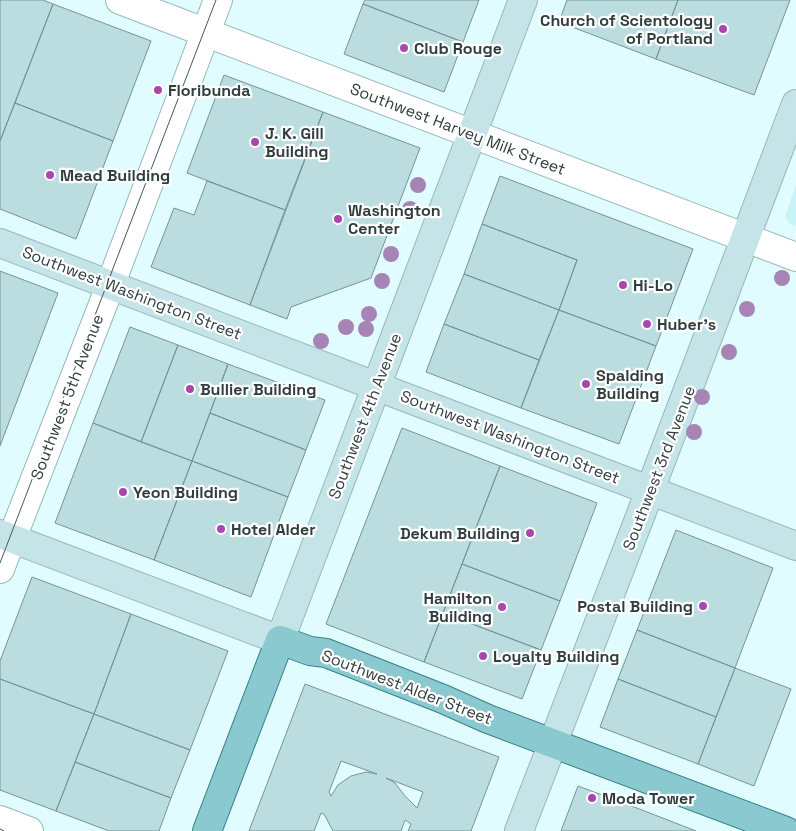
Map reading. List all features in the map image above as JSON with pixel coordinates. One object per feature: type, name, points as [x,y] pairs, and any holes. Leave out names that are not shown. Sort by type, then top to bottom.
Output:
[{"type":"main road","name":"Southwest 4th Avenue","points":[[207,831],[523,0]]},
{"type":"main road","name":"Southwest 3rd Avenue","points":[[519,831],[796,104]]},
{"type":"main road","name":"Southwest Washington Street","points":[[0,243],[796,546]]},
{"type":"main road","name":"Southwest Alder Street","points":[[6,536],[310,651],[326,653],[443,699],[488,719],[786,831]]},
{"type":"street","name":"Southwest Harvey Milk Street","points":[[120,0],[796,257]]},
{"type":"street","name":"Southwest 5th Avenue","points":[[0,569],[6,536],[110,285],[218,0]]},
{"type":"street","points":[[0,820],[29,831]]},
{"type":"shaded area","points":[[796,184],[796,226],[790,224],[785,217]]},
{"type":"building","points":[[0,0],[43,0],[53,4],[0,141]]},
{"type":"building","points":[[365,0],[479,0],[463,42],[363,4]]},
{"type":"building","points":[[567,0],[678,0],[656,59],[559,22]]},
{"type":"building","points":[[678,0],[790,0],[754,95],[656,59]]},
{"type":"building","points":[[53,4],[151,41],[113,141],[15,103]]},
{"type":"building","name":"Club Rouge","points":[[363,4],[463,42],[444,92],[344,54]]},
{"type":"building","name":"J. K. Gill Building","points":[[224,75],[323,112],[285,210],[187,173]]},
{"type":"building","name":"Mead Building","points":[[15,103],[113,141],[76,239],[0,209],[0,141]]},
{"type":"building","name":"Washington Center","points":[[323,112],[420,148],[371,278],[291,307],[287,319],[250,305]]},
{"type":"building","name":"Hi-Lo","points":[[500,176],[693,249],[656,346],[559,310],[577,260],[482,224]]},
{"type":"building","points":[[207,181],[285,210],[250,305],[151,267],[174,208],[194,215]]},
{"type":"building","points":[[482,224],[577,260],[559,310],[464,274]]},
{"type":"building","points":[[0,271],[58,293],[0,446]]},
{"type":"building","points":[[464,274],[559,310],[539,360],[444,324]]},
{"type":"building","name":"Spalding Building","points":[[559,310],[656,346],[619,444],[521,408]]},
{"type":"building","points":[[444,324],[539,360],[521,408],[426,372]]},
{"type":"building","points":[[130,327],[178,345],[141,442],[93,423]]},
{"type":"building","name":"Bullier Building","points":[[178,345],[228,364],[192,461],[141,442]]},
{"type":"building","points":[[228,364],[325,400],[306,450],[210,413]]},
{"type":"building","points":[[210,413],[306,450],[288,497],[192,461]]},
{"type":"building","name":"Yeon Building","points":[[93,423],[192,461],[154,560],[55,523]]},
{"type":"building","points":[[402,428],[500,466],[424,662],[326,624]]},
{"type":"building","name":"Hotel Alder","points":[[192,461],[288,497],[251,597],[154,560]]},
{"type":"building","name":"Dekum Building","points":[[500,466],[597,503],[560,601],[462,564]]},
{"type":"building","name":"Postal Building","points":[[676,530],[773,568],[735,668],[637,630]]},
{"type":"building","name":"Hamilton Building","points":[[462,564],[560,601],[541,650],[443,613]]},
{"type":"building","points":[[32,577],[131,614],[94,714],[0,679],[0,661]]},
{"type":"building","name":"Loyalty Building","points":[[443,613],[541,650],[522,699],[424,662]]},
{"type":"building","points":[[131,614],[228,651],[190,750],[94,714]]},
{"type":"building","points":[[637,630],[735,668],[716,717],[618,679]]},
{"type":"building","points":[[735,668],[791,689],[754,786],[698,764]]},
{"type":"building","points":[[0,679],[94,714],[56,811],[0,790]]},
{"type":"building","points":[[618,679],[716,717],[698,764],[600,727]]},
{"type":"building","points":[[305,684],[499,757],[471,831],[408,831],[411,824],[405,820],[401,831],[333,831],[324,814],[321,813],[314,831],[249,831]],"holes":[[[341,761],[377,774],[366,772],[351,776],[338,785],[331,796],[329,792]],[[386,778],[423,792],[417,808],[395,783]]]},
{"type":"building","points":[[94,714],[190,750],[171,798],[75,762]]},
{"type":"building","points":[[75,762],[171,798],[159,831],[109,831],[56,811]]},
{"type":"building","name":"Moda Tower","points":[[578,786],[642,810],[696,831],[561,831]]},
{"type":"tram line","points":[[0,563],[216,0]]},
{"type":"tram line","points":[[0,829],[4,831]]},
{"type":"place","name":"Church of Scientology of Portland","points":[[723,29]]},
{"type":"place","name":"Club Rouge","points":[[404,48]]},
{"type":"place","name":"Floribunda","points":[[158,90]]},
{"type":"place","name":"J. K. Gill Building","points":[[255,142]]},
{"type":"place","name":"Mead Building","points":[[50,175]]},
{"type":"place","name":"Washington Center","points":[[338,219]]},
{"type":"place","name":"Hi-Lo","points":[[623,285]]},
{"type":"place","name":"Huber's","points":[[647,324]]},
{"type":"place","name":"Spalding Building","points":[[586,384]]},
{"type":"place","name":"Bullier Building","points":[[190,389]]},
{"type":"place","name":"Yeon Building","points":[[123,492]]},
{"type":"place","name":"Hotel Alder","points":[[221,529]]},
{"type":"place","name":"Dekum Building","points":[[530,533]]},
{"type":"place","name":"Postal Building","points":[[703,606]]},
{"type":"place","name":"Hamilton Building","points":[[502,607]]},
{"type":"place","name":"Loyalty Building","points":[[483,656]]},
{"type":"place","name":"Moda Tower","points":[[592,798]]}]
